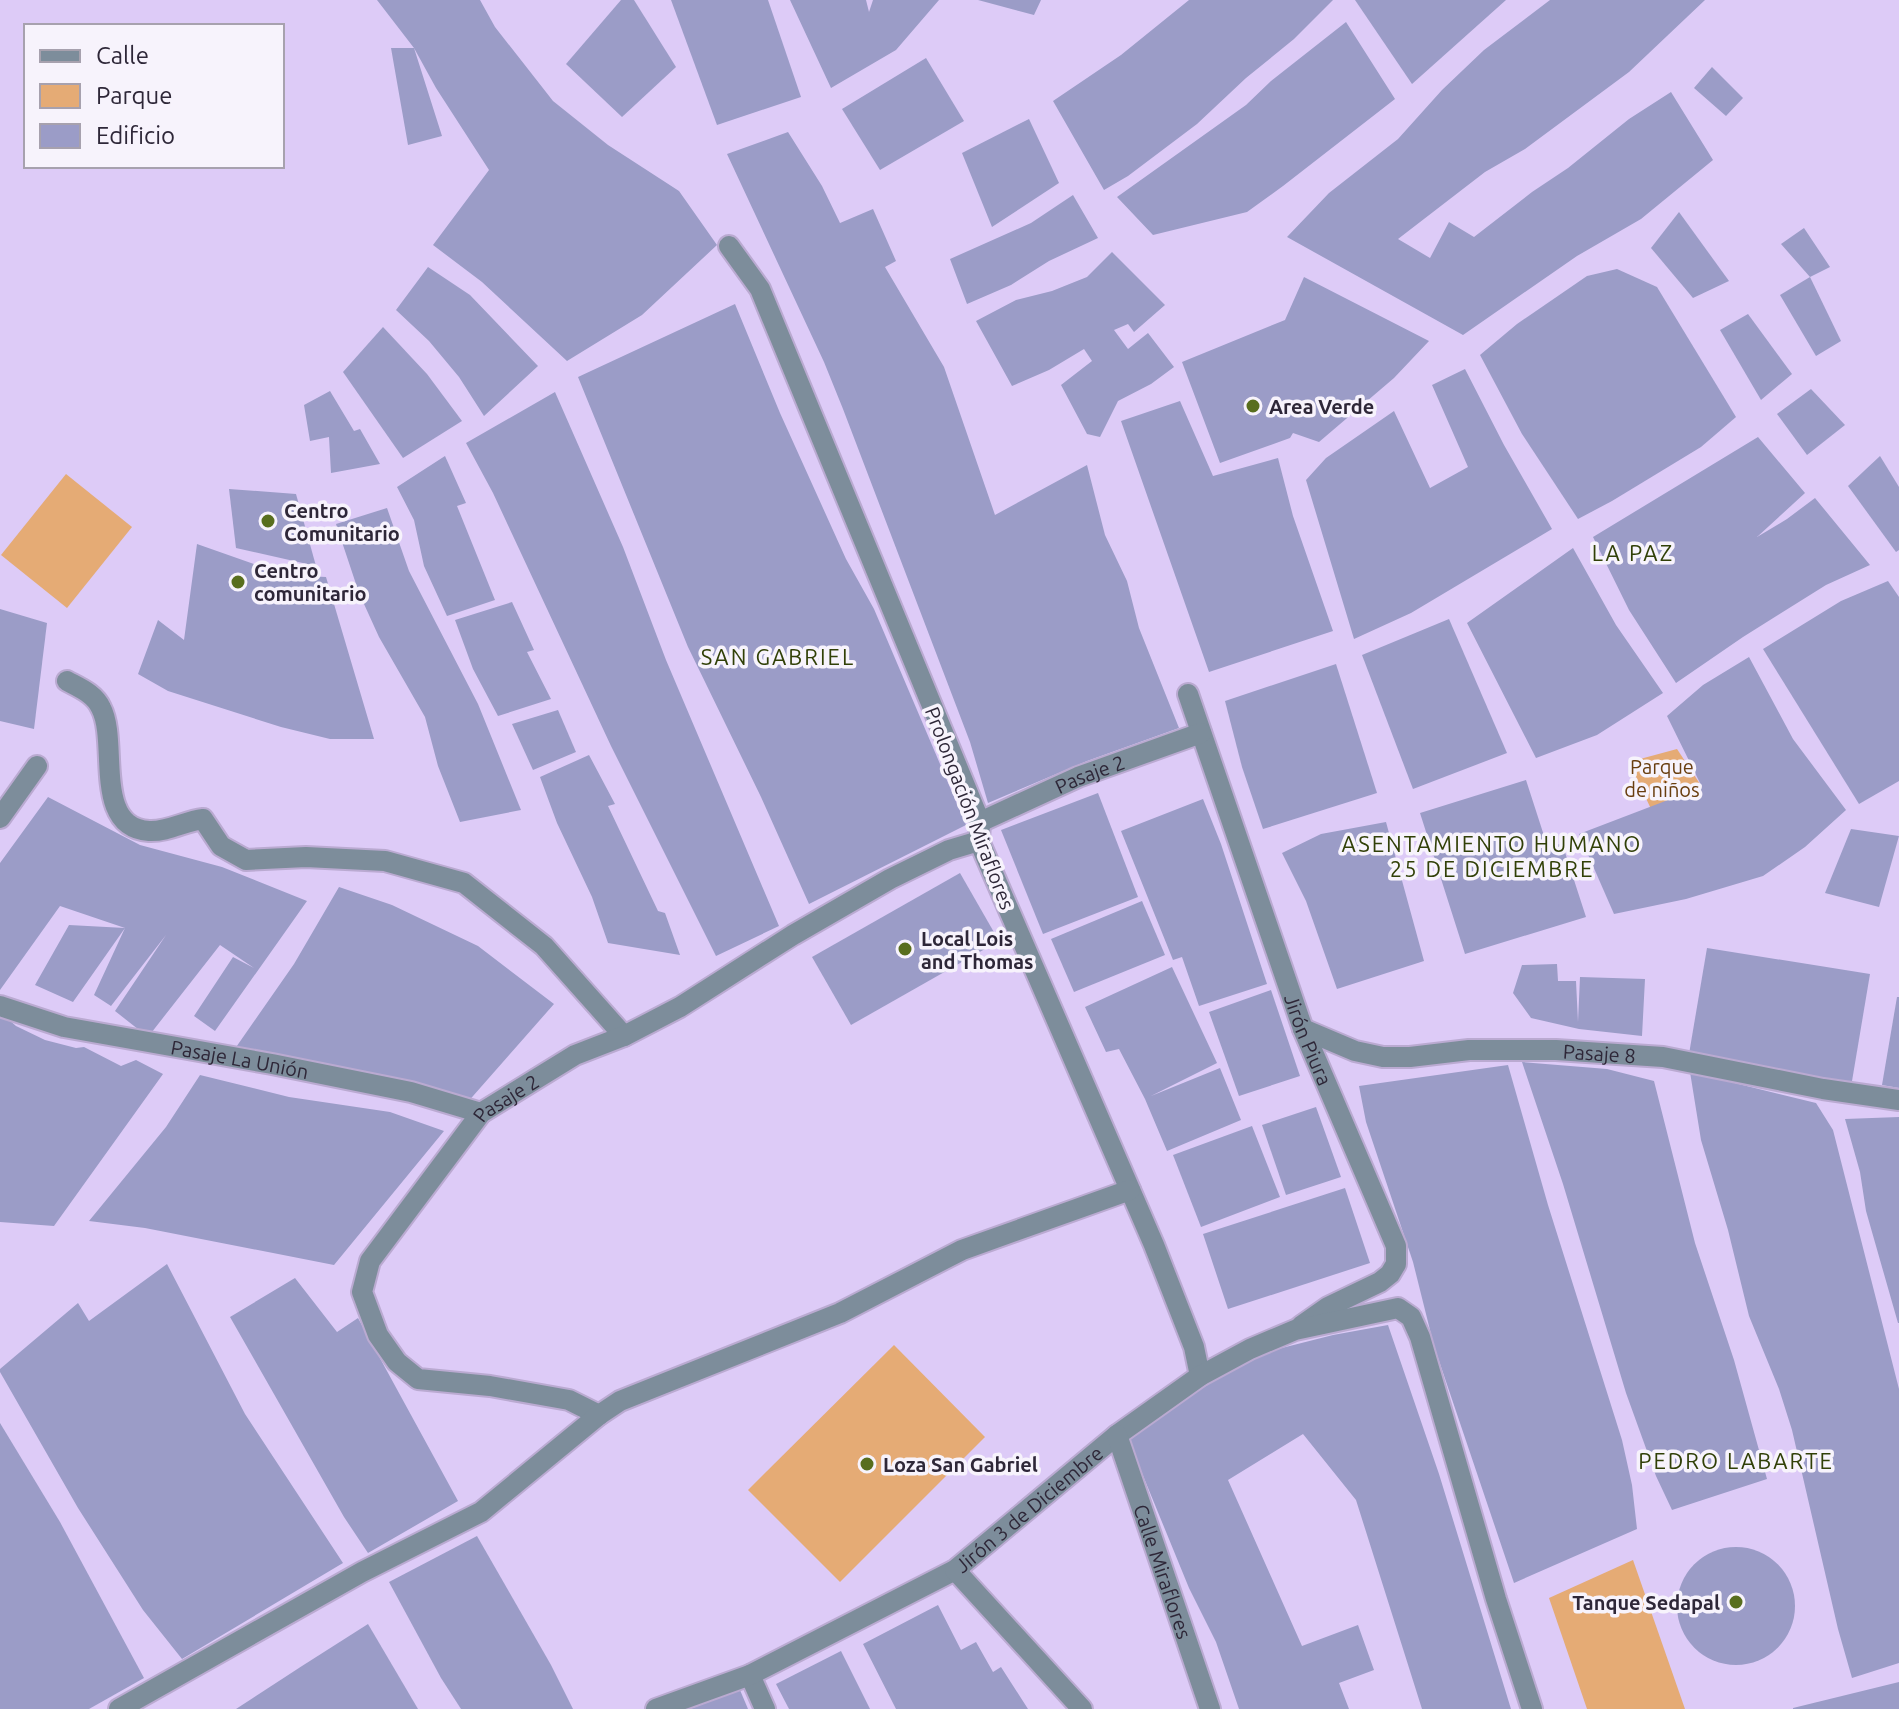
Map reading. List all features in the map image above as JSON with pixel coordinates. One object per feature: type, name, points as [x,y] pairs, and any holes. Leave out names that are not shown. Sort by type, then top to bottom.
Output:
[{"type":"street","name":"Prolongación Miraflores","points":[[729,246],[760,289],[979,832],[1194,1347],[1200,1376]]},
{"type":"street","points":[[67,681],[88,692],[103,710],[112,794],[121,820],[132,828],[150,831],[173,829],[203,819],[221,846],[246,860],[306,857],[385,861],[464,883],[544,946],[624,1036]]},
{"type":"street","name":"Jirón Piura","points":[[1188,694],[1303,1029],[1396,1246],[1396,1264],[1390,1274],[1328,1307],[1295,1330]]},
{"type":"street","name":"Pasaje 2","points":[[599,1415],[569,1400],[490,1386],[418,1379],[397,1362],[378,1335],[362,1292],[370,1261],[481,1113],[575,1055],[624,1036],[712,989],[793,935],[1078,777],[1201,733]]},
{"type":"street","points":[[0,818],[37,766]]},
{"type":"street","name":"Pasaje La Unión","points":[[0,1006],[64,1027],[411,1092],[481,1113]]},
{"type":"street","name":"Pasaje 8","points":[[1303,1029],[1355,1051],[1383,1057],[1469,1050],[1556,1050],[1663,1057],[1823,1089],[1899,1100]]},
{"type":"street","points":[[119,1709],[362,1572],[481,1512],[620,1401],[840,1313],[962,1250],[1130,1190]]},
{"type":"street","name":"Jirón 3 de Diciembre","points":[[656,1709],[750,1675],[955,1570],[1117,1435],[1200,1376],[1250,1349],[1295,1330],[1398,1308],[1411,1317],[1420,1337],[1496,1599],[1532,1709]]},
{"type":"street","name":"Calle Miraflores","points":[[1117,1435],[1210,1709]]},
{"type":"street","points":[[955,1570],[1082,1709]]},
{"type":"street","points":[[750,1675],[765,1709]]},
{"type":"green space","points":[[66,474],[132,527],[67,608],[1,555]]},
{"type":"green space","name":"Parque de niños","points":[[1677,749],[1702,787],[1651,809],[1629,762]]},
{"type":"green space","name":"Loza San Gabriel","points":[[894,1345],[985,1437],[840,1582],[748,1490]]},
{"type":"green space","points":[[1633,1560],[1685,1709],[1587,1709],[1549,1598]]},
{"type":"building","points":[[377,0],[480,0],[495,27],[553,101],[608,145],[679,191],[717,245],[642,315],[567,361],[482,282],[433,245],[489,170],[414,48]]},
{"type":"building","points":[[621,0],[634,0],[676,67],[622,117],[566,64]]},
{"type":"building","points":[[671,0],[768,0],[801,97],[717,125]]},
{"type":"building","points":[[790,0],[866,0],[869,12],[873,0],[939,0],[896,50],[831,88]]},
{"type":"building","points":[[978,0],[1041,0],[1034,15]]},
{"type":"building","points":[[1189,0],[1333,0],[1294,39],[1197,124],[1128,176],[1104,190],[1053,101],[1121,55]]},
{"type":"building","points":[[1355,0],[1506,0],[1412,84]]},
{"type":"building","points":[[1550,0],[1705,0],[1629,72],[1525,149],[1485,172],[1398,239],[1430,258],[1449,222],[1474,237],[1629,119],[1671,92],[1713,160],[1641,219],[1577,256],[1463,335],[1287,237],[1329,193],[1398,139],[1442,90],[1484,50]]},
{"type":"building","points":[[1346,22],[1395,99],[1283,186],[1247,212],[1153,235],[1117,197],[1246,105],[1271,81]]},
{"type":"building","points":[[391,48],[414,48],[442,136],[408,145]]},
{"type":"building","points":[[926,58],[964,121],[880,170],[842,109]]},
{"type":"building","points":[[1712,67],[1743,98],[1726,116],[1694,88]]},
{"type":"building","points":[[1029,119],[1059,183],[992,227],[962,153]]},
{"type":"building","points":[[788,132],[822,186],[840,223],[873,209],[896,261],[885,267],[944,367],[995,515],[1087,465],[1105,535],[1127,581],[1139,628],[1179,728],[1087,761],[988,803],[970,742],[843,409],[727,154]]},
{"type":"building","points":[[1073,195],[1098,238],[1049,261],[1011,285],[967,304],[950,259],[1031,223]]},
{"type":"building","points":[[1679,212],[1729,281],[1693,298],[1651,248]]},
{"type":"building","points":[[1804,228],[1830,267],[1810,277],[1781,244]]},
{"type":"building","points":[[1112,252],[1165,305],[1134,332],[1128,324],[1114,330],[1128,349],[1148,333],[1174,367],[1151,384],[1118,401],[1100,437],[1087,434],[1061,385],[1092,361],[1084,349],[1049,370],[1012,386],[976,321],[1016,300],[1052,291],[1087,277]]},
{"type":"building","points":[[428,267],[470,295],[538,366],[484,416],[459,377],[429,341],[396,310]]},
{"type":"building","points":[[1617,269],[1657,287],[1736,417],[1701,447],[1578,519],[1522,434],[1480,355],[1517,324],[1587,276]]},
{"type":"building","points":[[1304,277],[1429,341],[1394,378],[1319,442],[1293,433],[1290,438],[1220,463],[1182,362],[1285,320]]},
{"type":"building","points":[[1810,277],[1841,341],[1816,356],[1780,295]]},
{"type":"building","points":[[735,304],[846,559],[874,609],[966,825],[809,904],[688,647],[578,377]]},
{"type":"building","points":[[1748,314],[1792,374],[1761,400],[1720,330]]},
{"type":"building","points":[[383,327],[427,374],[462,421],[403,458],[343,372]]},
{"type":"building","points":[[1465,369],[1552,529],[1411,613],[1354,639],[1306,480],[1326,458],[1394,411],[1430,488],[1468,467],[1432,385]]},
{"type":"building","points":[[1811,389],[1845,425],[1807,455],[1777,414]]},
{"type":"building","points":[[330,391],[354,431],[360,429],[380,464],[331,473],[329,437],[310,441],[304,405]]},
{"type":"building","points":[[555,392],[623,547],[666,660],[779,926],[716,956],[466,443]]},
{"type":"building","points":[[1180,401],[1213,476],[1278,458],[1293,516],[1333,631],[1209,672],[1121,421]]},
{"type":"building","points":[[1758,437],[1805,493],[1757,537],[1815,498],[1870,565],[1826,585],[1676,683],[1629,610],[1593,537]]},
{"type":"building","points":[[445,456],[466,503],[457,506],[495,600],[447,616],[424,566],[414,520],[397,487]]},
{"type":"building","points":[[1880,456],[1899,487],[1899,550],[1896,552],[1848,486]]},
{"type":"building","name":"Centro Comunitario","points":[[229,489],[296,494],[316,566],[236,548]]},
{"type":"building","points":[[387,508],[409,571],[478,704],[521,810],[460,822],[438,766],[425,717],[379,637],[359,593],[336,524]]},
{"type":"building","points":[[197,544],[285,575],[326,577],[374,739],[330,739],[281,727],[168,691],[138,674],[158,620],[184,640]]},
{"type":"building","points":[[1573,548],[1616,625],[1663,693],[1597,735],[1536,758],[1467,623]]},
{"type":"building","points":[[1888,581],[1899,597],[1899,781],[1859,804],[1763,649],[1841,601]]},
{"type":"building","points":[[512,602],[534,650],[527,652],[551,699],[498,716],[473,669],[455,620]]},
{"type":"building","points":[[0,609],[47,623],[34,729],[0,721]]},
{"type":"building","points":[[1449,619],[1507,753],[1413,789],[1362,655]]},
{"type":"building","points":[[1749,657],[1793,739],[1846,810],[1805,847],[1763,876],[1686,899],[1614,914],[1579,834],[1702,787],[1667,716],[1703,685]]},
{"type":"building","points":[[1336,664],[1377,793],[1263,829],[1242,767],[1225,701]]},
{"type":"building","points":[[558,710],[576,752],[533,770],[512,724]]},
{"type":"building","points":[[589,755],[615,804],[608,806],[658,911],[665,913],[680,955],[608,943],[592,897],[557,823],[540,777]]},
{"type":"building","points":[[1526,780],[1548,848],[1562,843],[1586,917],[1465,954],[1420,813]]},
{"type":"building","points":[[1098,793],[1138,897],[1043,934],[1001,830]]},
{"type":"building","points":[[48,797],[140,845],[222,867],[307,901],[215,1031],[194,1016],[233,957],[254,968],[220,945],[148,1037],[115,1011],[166,935],[111,1006],[94,995],[125,928],[60,906],[0,990],[0,863]]},
{"type":"building","points":[[1203,799],[1267,984],[1199,1006],[1182,957],[1173,960],[1121,831]]},
{"type":"building","points":[[1386,822],[1424,961],[1337,989],[1306,901],[1282,853],[1321,834]]},
{"type":"building","points":[[1851,829],[1899,836],[1879,907],[1825,893]]},
{"type":"building","name":"Local Lois and Thomas","points":[[960,873],[999,941],[851,1025],[812,957]]},
{"type":"building","points":[[339,887],[392,905],[478,946],[554,1004],[466,1104],[232,1053],[294,964]]},
{"type":"building","points":[[1142,901],[1165,955],[1074,992],[1051,939]]},
{"type":"building","points":[[69,925],[125,928],[73,1002],[35,985]]},
{"type":"building","points":[[1707,948],[1870,974],[1851,1087],[1689,1054]]},
{"type":"building","points":[[1557,964],[1558,981],[1576,981],[1578,1022],[1580,977],[1645,979],[1642,1036],[1579,1029],[1531,1018],[1513,993],[1522,965]]},
{"type":"building","points":[[1172,967],[1217,1063],[1151,1096],[1220,1068],[1241,1120],[1167,1151],[1119,1049],[1106,1052],[1085,1007]]},
{"type":"building","points":[[1271,990],[1300,1076],[1239,1096],[1209,1012]]},
{"type":"building","points":[[1899,997],[1899,1088],[1882,1085]]},
{"type":"building","points":[[0,1012],[16,1026],[45,1040],[84,1047],[121,1066],[136,1060],[163,1074],[54,1226],[0,1222]]},
{"type":"building","points":[[1522,1062],[1607,1069],[1654,1081],[1695,1243],[1734,1360],[1767,1479],[1672,1510],[1656,1476],[1626,1393],[1563,1184]]},
{"type":"building","points":[[1508,1065],[1548,1205],[1622,1440],[1637,1529],[1514,1583],[1434,1346],[1413,1262],[1366,1122],[1359,1086]]},
{"type":"building","points":[[1690,1072],[1816,1103],[1833,1130],[1899,1389],[1899,1663],[1852,1678],[1792,1430],[1749,1316],[1701,1140]]},
{"type":"building","points":[[200,1075],[289,1097],[390,1112],[444,1131],[334,1265],[145,1228],[89,1221],[166,1127]]},
{"type":"building","points":[[1316,1107],[1341,1177],[1286,1195],[1262,1125]]},
{"type":"building","points":[[1899,1117],[1898,1323],[1866,1211],[1860,1172],[1845,1119]]},
{"type":"building","points":[[1252,1126],[1280,1197],[1201,1227],[1173,1155]]},
{"type":"building","points":[[1345,1188],[1370,1263],[1228,1309],[1203,1234]]},
{"type":"building","points":[[167,1264],[245,1414],[343,1563],[182,1659],[143,1610],[78,1508],[0,1372],[78,1303],[89,1321]]},
{"type":"building","points":[[295,1278],[337,1332],[358,1318],[458,1501],[368,1553],[344,1517],[230,1317]]},
{"type":"building","points":[[1388,1325],[1439,1474],[1511,1709],[1422,1709],[1356,1500],[1303,1434],[1228,1480],[1302,1646],[1358,1625],[1374,1670],[1339,1683],[1349,1709],[1239,1709],[1216,1642],[1189,1588],[1128,1439],[1180,1400],[1254,1355]]},
{"type":"building","points":[[0,1423],[60,1522],[144,1678],[89,1709],[0,1709]]},
{"type":"building","points":[[477,1536],[573,1709],[461,1709],[441,1678],[389,1582]]},
{"type":"building","name":"Tanque Sedapal","points":[[1736,1547],[1769,1557],[1785,1573],[1795,1606],[1785,1639],[1769,1655],[1736,1665],[1703,1655],[1687,1639],[1677,1606],[1687,1573],[1703,1557]]},
{"type":"building","points":[[938,1605],[961,1650],[976,1642],[993,1672],[1001,1667],[1028,1709],[896,1709],[863,1644]]},
{"type":"building","points":[[368,1624],[418,1709],[236,1709],[302,1666]]},
{"type":"building","points":[[841,1651],[870,1709],[789,1709],[776,1684]]},
{"type":"building","points":[[1899,1682],[1899,1709],[1793,1709],[1793,1708]]},
{"type":"building","points":[[740,1690],[748,1709],[690,1709]]},
{"type":"place","name":"Area Verde","points":[[1253,406]]},
{"type":"place","name":"Centro Comunitario","points":[[268,521]]},
{"type":"place","name":"Centro comunitario","points":[[238,582]]},
{"type":"place","name":"Local Lois and Thomas","points":[[905,949]]},
{"type":"place","name":"Loza San Gabriel","points":[[867,1464]]},
{"type":"place","name":"Tanque Sedapal","points":[[1736,1602]]},
{"type":"district","name":"LA PAZ","points":[[1633,552]]},
{"type":"district","name":"SAN GABRIEL","points":[[778,656]]},
{"type":"district","name":"ASENTAMIENTO HUMANO 25 DE DICIEMBRE","points":[[1492,856]]},
{"type":"district","name":"PEDRO LABARTE","points":[[1736,1460]]}]
